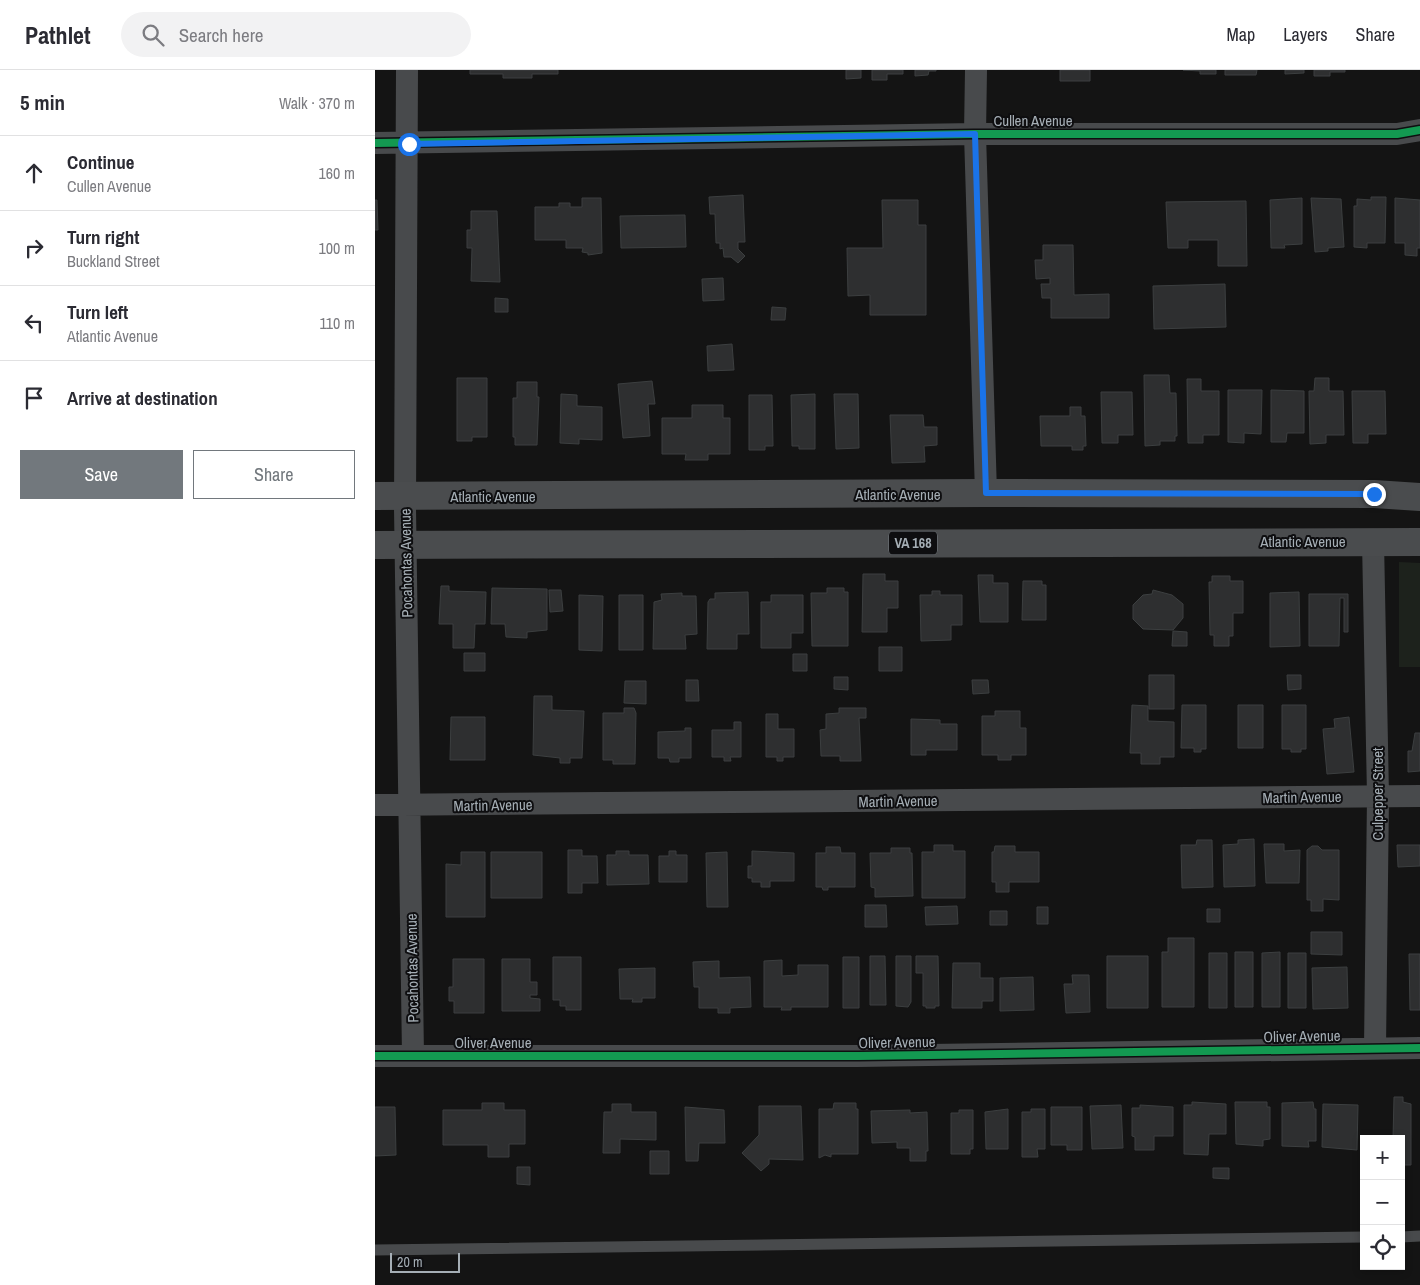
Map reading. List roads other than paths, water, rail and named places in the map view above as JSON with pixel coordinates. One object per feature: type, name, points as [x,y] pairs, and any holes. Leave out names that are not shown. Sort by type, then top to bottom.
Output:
[{"type":"main road","name":"Atlantic Avenue","points":[[375,496],[986,493],[1374,494],[1420,497]]},
{"type":"main road","name":"Atlantic Avenue","points":[[375,545],[1420,542]]},
{"type":"street","name":"Pocahontas Avenue","points":[[407,70],[409,144],[405,545],[413,1056]]},
{"type":"street","points":[[975,70],[975,134],[986,493]]},
{"type":"street","name":"Cullen Avenue","points":[[375,143],[409,144],[975,134],[1397,134],[1420,130]]},
{"type":"street","name":"Culpepper Street","points":[[1373,541],[1378,796],[1375,1048]]},
{"type":"street","name":"Martin Avenue","points":[[375,806],[1420,796]]},
{"type":"street","name":"Oliver Avenue","points":[[375,1056],[858,1056],[1420,1048]]},
{"type":"lane","points":[[1405,1237],[1420,1236]]},
{"type":"lane","points":[[375,1250],[1360,1237]]}]
